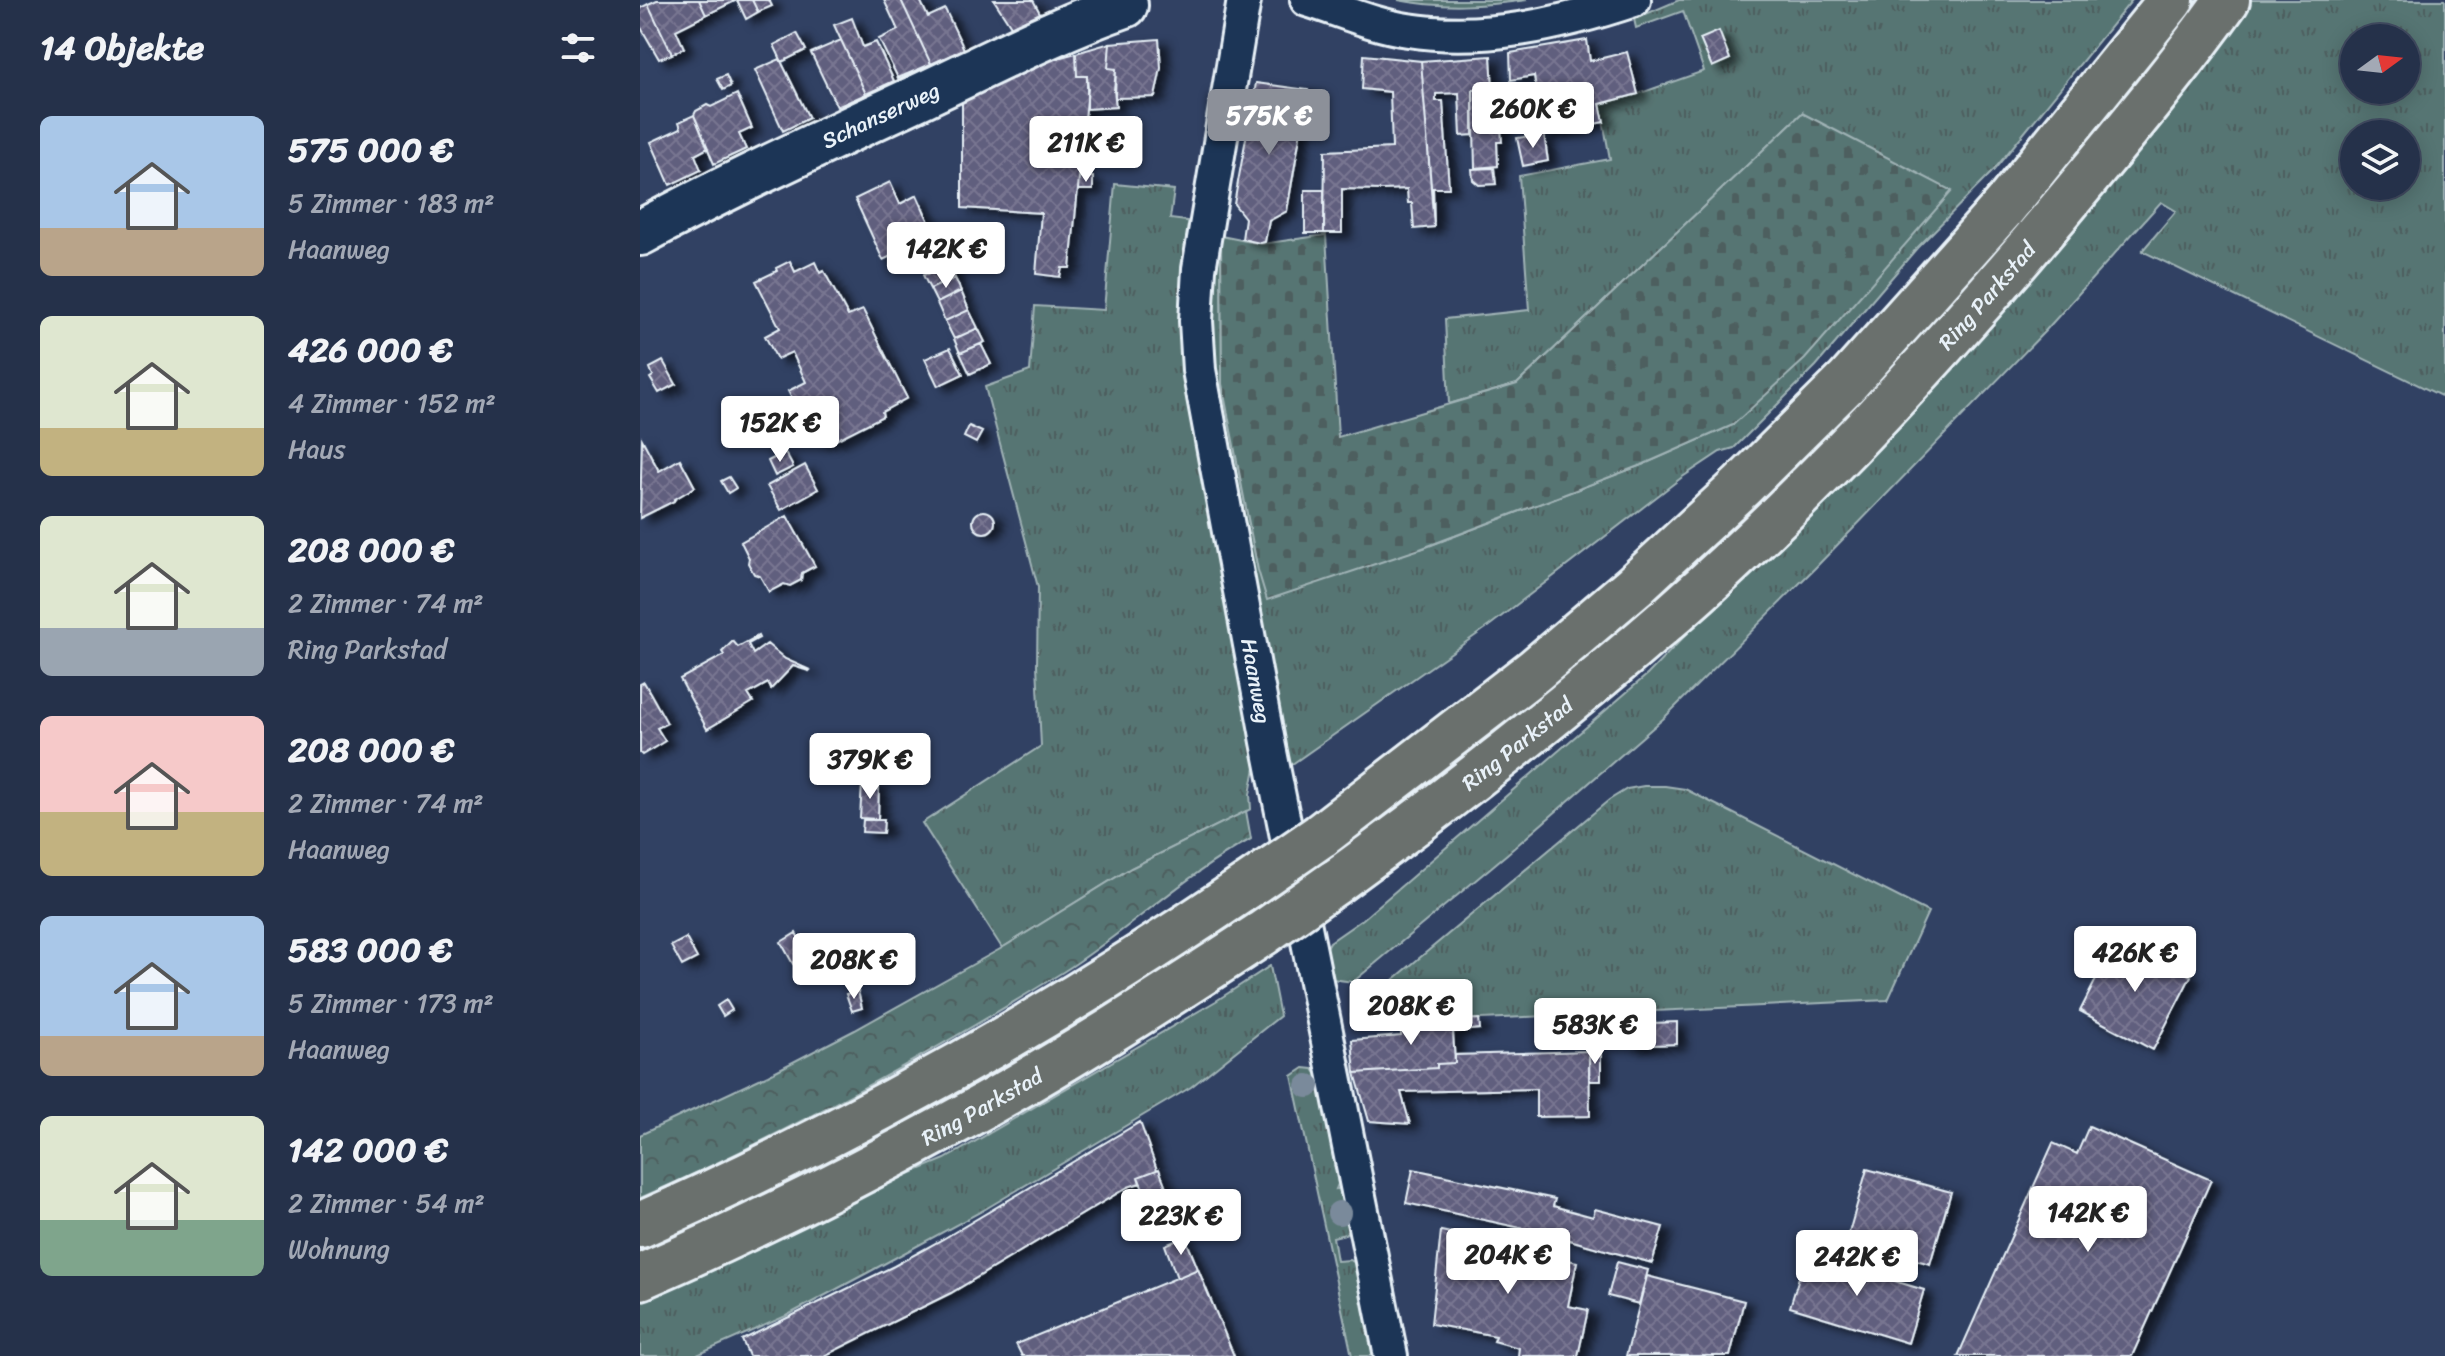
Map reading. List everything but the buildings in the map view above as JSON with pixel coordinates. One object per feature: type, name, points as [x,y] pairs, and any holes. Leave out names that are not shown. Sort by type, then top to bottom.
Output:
[{"type":"highway","name":"Ring Parkstad","points":[[640,1225],[829,1136],[950,1072],[1172,937],[1320,836],[1557,652],[1742,486],[1827,402],[2004,207],[2171,0]]},
{"type":"highway","name":"Ring Parkstad","points":[[640,1277],[712,1245],[953,1123],[1064,1059],[1263,933],[1474,779],[1673,613],[1888,405],[2040,235],[2186,58],[2227,0]]},
{"type":"street","name":"Haanweg","points":[[1244,0],[1199,269],[1196,321],[1199,370],[1269,747],[1391,1356]]},
{"type":"street","points":[[1307,0],[1381,24],[1439,33],[1515,30],[1557,22],[1634,0]]},
{"type":"street","name":"Schanserweg","points":[[640,233],[1013,53],[1132,2]]},
{"type":"green space","points":[[1398,0],[1527,0],[1463,6]]},
{"type":"green space","points":[[1679,0],[2132,0],[1994,170],[1917,248],[1816,366],[1734,448],[1720,452],[1681,478],[1489,626],[1285,769],[1209,341],[1216,236],[1221,236],[1222,384],[1258,570],[1421,549],[1644,464],[1733,425],[1802,113],[1517,384],[1449,404],[1445,319],[1529,310],[1519,176],[1610,159],[1600,104],[1704,71],[1683,11],[1636,28],[1634,19]]},
{"type":"green space","points":[[2251,0],[2445,0],[2445,398],[2142,251],[2176,211],[2161,202],[2046,330],[1664,718],[1353,982],[1332,979],[1325,951],[1330,942],[1363,919],[1648,674],[2027,282],[2123,170]]},
{"type":"green space","points":[[1802,113],[1952,191],[1805,359],[1733,425],[1644,464],[1420,549],[1267,600],[1258,570],[1222,384],[1221,236],[1261,244],[1326,235],[1338,437],[1517,384]]},
{"type":"green space","points":[[1115,184],[1174,190],[1170,219],[1194,222],[1258,752],[1250,794],[1251,809],[1131,868],[1002,948],[922,823],[1041,746],[1037,665],[1038,587],[985,387],[1030,371],[1035,306],[1104,310]]},
{"type":"green space","points":[[1644,786],[1685,789],[1928,912],[1888,1000],[1355,1025],[1351,1015],[1609,800],[1627,789]]},
{"type":"green space","points":[[1246,811],[1251,839],[1202,870],[1063,972],[855,1092],[749,1148],[640,1198],[640,1135],[855,1030],[1002,948],[1131,868]]},
{"type":"green space","points":[[1270,966],[1280,1016],[1191,1087],[982,1211],[786,1316],[695,1356],[640,1356],[640,1296],[816,1212],[945,1159],[1216,1001]]},
{"type":"green space","points":[[1304,1068],[1313,1069],[1318,1076],[1338,1184],[1336,1189],[1347,1188],[1354,1224],[1345,1234],[1333,1237],[1337,1261],[1350,1260],[1362,1266],[1381,1356],[1352,1356],[1292,1076]]}]
